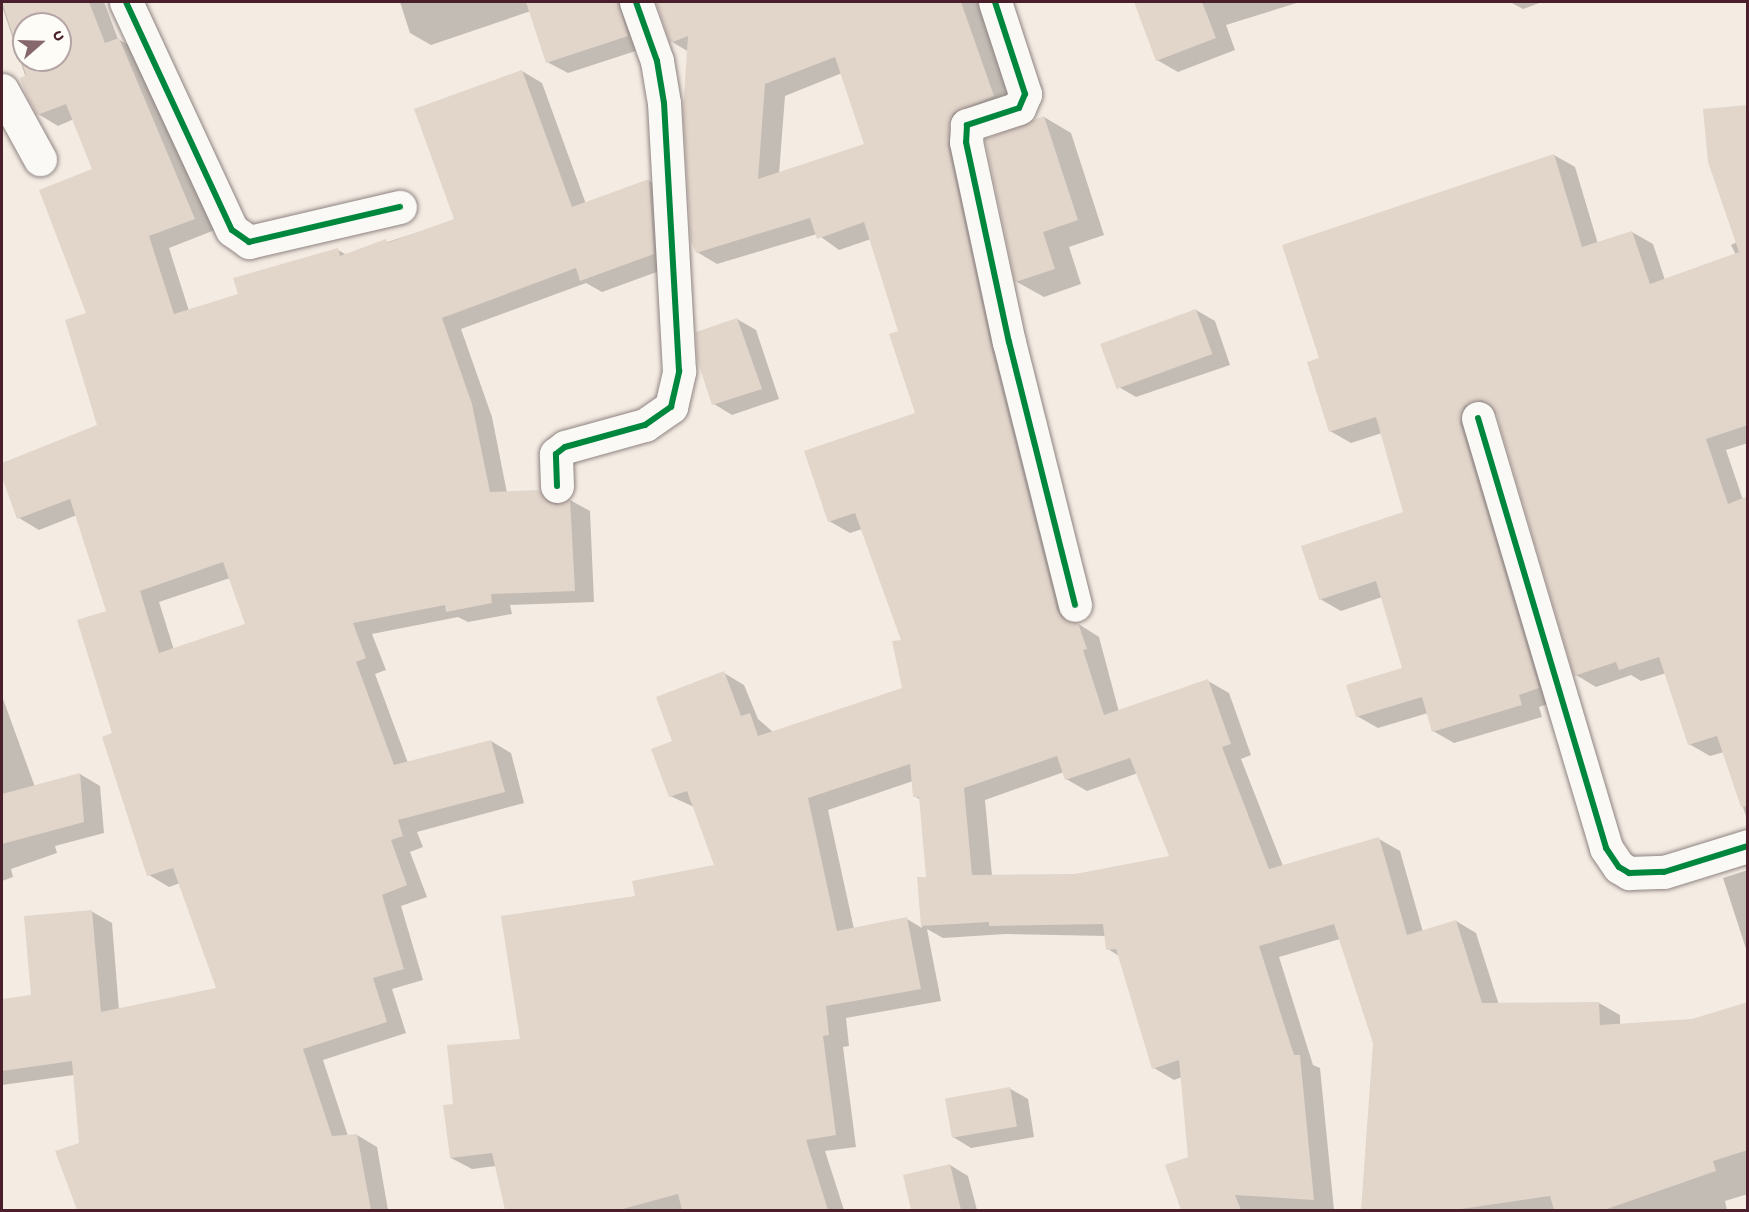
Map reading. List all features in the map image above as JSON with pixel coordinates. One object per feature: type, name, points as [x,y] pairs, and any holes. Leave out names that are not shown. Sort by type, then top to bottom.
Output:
[{"type":"street","points":[[126,2],[232,230],[249,242],[400,207]]},
{"type":"street","points":[[557,486],[556,454],[565,447],[645,425],[671,407],[679,371],[664,103],[657,61],[636,2]]},
{"type":"street","points":[[995,2],[1025,94],[1019,108],[967,125],[966,142],[1040,476],[1075,605]]},
{"type":"street","points":[[2,90],[40,159]]},
{"type":"street","points":[[1478,418],[1606,848],[1619,867],[1629,873],[1664,872],[1748,846]]},
{"type":"building","points":[[2,2],[89,2],[105,43],[119,38],[195,219],[149,236],[174,314],[238,294],[233,278],[338,248],[340,256],[386,239],[387,243],[454,219],[414,109],[522,70],[572,207],[649,179],[654,254],[580,281],[576,268],[442,318],[472,404],[490,492],[539,490],[548,502],[557,505],[570,498],[575,591],[491,594],[492,603],[446,612],[445,605],[353,623],[366,658],[356,662],[394,765],[491,740],[505,792],[398,820],[403,836],[391,840],[407,885],[382,895],[404,969],[373,978],[387,1022],[303,1049],[332,1136],[357,1134],[371,1210],[77,1210],[55,1151],[79,1143],[72,1061],[2,1071],[2,999],[31,995],[24,916],[92,910],[101,1012],[216,988],[173,868],[147,876],[102,737],[112,733],[77,620],[106,611],[70,499],[17,519],[2,477],[2,463],[97,425],[65,320],[86,313],[39,190],[92,169],[66,104],[37,115],[20,78],[26,75],[25,72],[72,72],[72,12],[12,12],[12,32]],"holes":[[[223,562],[245,624],[159,653],[140,591]]]},
{"type":"building","points":[[526,2],[618,2],[628,36],[546,63]]},
{"type":"building","points":[[656,2],[961,2],[994,96],[953,113],[948,146],[991,347],[1057,610],[1062,618],[1078,623],[1087,649],[1083,650],[1104,715],[1208,679],[1231,744],[1222,747],[1269,869],[1379,837],[1407,935],[1456,920],[1482,1003],[1599,1002],[1600,1025],[1692,1019],[1748,1002],[1748,1150],[1713,1161],[1716,1171],[1604,1210],[1554,1210],[1550,1196],[1454,1210],[1361,1210],[1373,1043],[1334,924],[1259,946],[1294,1055],[1300,1055],[1314,1200],[1235,1195],[1241,1210],[1181,1210],[1165,1165],[1188,1157],[1179,1060],[1152,1069],[1116,949],[1106,950],[1103,924],[989,926],[989,922],[921,926],[917,877],[926,877],[919,797],[913,797],[910,764],[808,798],[837,931],[907,917],[921,989],[826,1006],[829,1035],[823,1036],[836,1135],[806,1140],[828,1210],[682,1210],[678,1194],[619,1210],[505,1210],[492,1153],[450,1158],[443,1105],[453,1104],[447,1045],[520,1039],[501,916],[635,896],[632,881],[714,865],[687,791],[669,797],[651,749],[672,741],[656,697],[724,671],[741,716],[750,713],[758,736],[902,688],[892,641],[901,640],[855,513],[828,522],[804,451],[915,413],[889,334],[898,331],[864,222],[817,239],[810,218],[696,253],[691,241],[683,111],[688,36],[670,43]],"holes":[[[835,57],[864,144],[758,179],[765,84]],[[1057,756],[1065,780],[1130,758],[1169,856],[1075,874],[972,875],[964,788]]]},
{"type":"building","points":[[1134,2],[1202,2],[1216,38],[1156,61]]},
{"type":"building","points":[[1748,105],[1748,425],[1706,439],[1728,504],[1748,496],[1748,806],[1741,807],[1717,736],[1688,745],[1659,657],[1619,670],[1616,662],[1574,676],[1496,413],[1482,400],[1464,406],[1460,423],[1539,688],[1519,695],[1522,705],[1432,732],[1422,697],[1356,717],[1346,685],[1402,668],[1376,581],[1319,600],[1301,546],[1403,512],[1376,417],[1329,432],[1307,362],[1319,358],[1282,245],[1554,154],[1582,247],[1632,231],[1650,284],[1739,252],[1708,162],[1703,109]]},
{"type":"building","points":[[1044,116],[1078,220],[1043,232],[1055,269],[1015,282],[985,139]]},
{"type":"building","points":[[1196,309],[1212,354],[1117,389],[1100,344]]},
{"type":"building","points":[[737,318],[762,389],[712,405],[697,359],[696,332]]},
{"type":"building","points":[[80,773],[84,822],[2,844],[2,794]]},
{"type":"building","points":[[1010,1087],[1017,1126],[952,1138],[945,1098]]},
{"type":"building","points":[[950,1164],[961,1210],[911,1210],[903,1175]]},
{"type":"cycle path","points":[[126,2],[232,230],[249,242],[400,207]]},
{"type":"cycle path","points":[[557,486],[556,454],[565,447],[645,425],[671,407],[679,371],[664,103],[657,61],[636,2]]},
{"type":"cycle path","points":[[995,2],[1025,94],[1019,108],[967,125],[966,142],[1009,342],[1075,605]]},
{"type":"cycle path","points":[[1478,418],[1606,848],[1619,867],[1629,873],[1664,872],[1748,846]]}]
